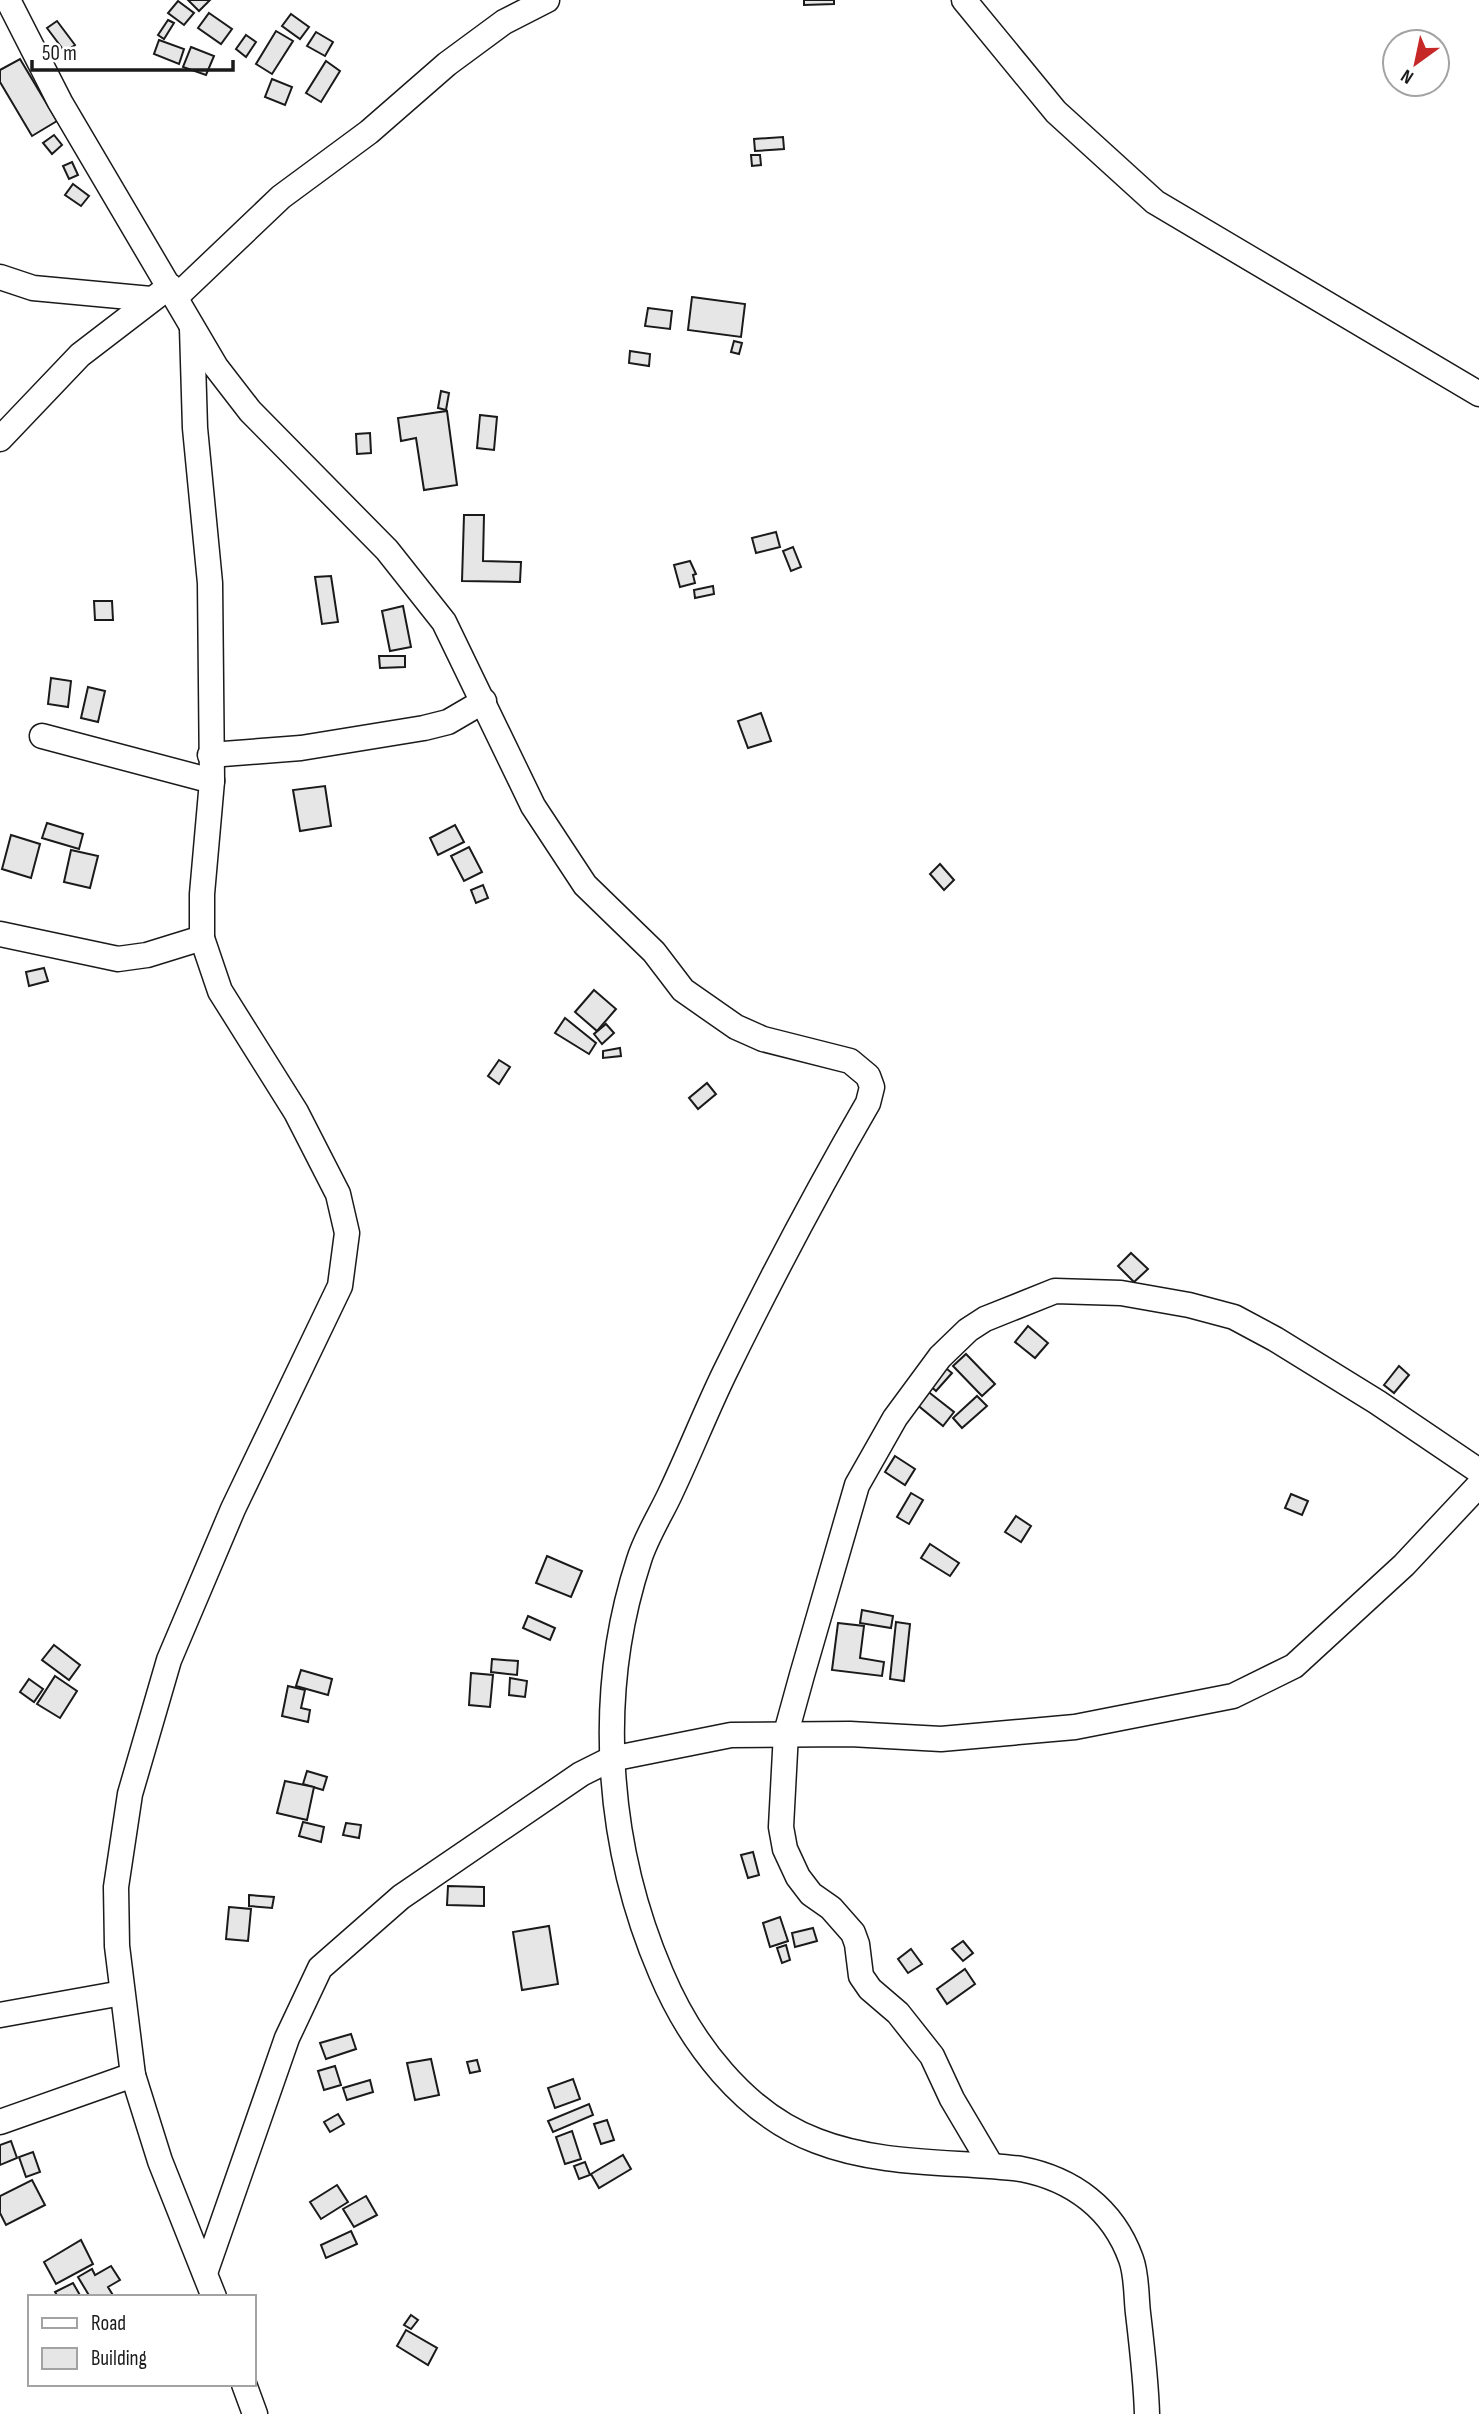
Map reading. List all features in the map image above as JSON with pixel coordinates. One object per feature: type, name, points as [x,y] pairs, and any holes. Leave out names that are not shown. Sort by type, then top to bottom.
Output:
[{"type":"street","points":[[8,0],[60,102],[166,294],[192,324],[216,367],[250,411],[387,550],[444,622],[533,806],[585,885],[654,952],[683,990],[736,1027],[762,1040],[850,1060],[869,1076],[872,1087],[868,1103],[800,1221],[736,1349],[639,1559],[623,1629],[611,1714],[611,1759],[628,1875],[653,1956],[685,2020],[743,2094],[776,2121],[814,2141],[856,2154],[990,2165],[1048,2174],[1089,2196],[1109,2217],[1132,2260],[1145,2368],[1147,2414]]},
{"type":"street","points":[[0,439],[80,355],[166,294],[281,197],[369,132],[447,64],[504,22],[547,0]]},
{"type":"street","points":[[964,0],[1056,112],[1156,202],[1479,394]]},
{"type":"street","points":[[0,276],[33,288],[166,294]]},
{"type":"street","points":[[192,324],[195,428],[210,583],[212,781],[202,894],[202,938],[220,991],[296,1112],[338,1194],[347,1233],[340,1286],[201,1580],[169,1660],[130,1794],[116,1887],[122,1993],[133,2075],[160,2161],[213,2295]]},
{"type":"street","points":[[210,755],[292,749],[424,728],[448,722],[484,701]]},
{"type":"street","points":[[42,736],[212,781]]},
{"type":"street","points":[[0,934],[118,959],[147,955],[202,938]]},
{"type":"street","points":[[990,2165],[951,2099],[932,2056],[898,2013],[870,1989],[861,1976],[858,1944],[853,1933],[798,1877],[785,1849],[781,1827],[786,1733],[839,1541],[864,1468],[895,1418],[940,1357],[968,1330],[1020,1303],[1055,1291],[1089,1290],[1154,1298],[1234,1317],[1377,1402],[1479,1471]]},
{"type":"street","points":[[205,2273],[283,2050],[320,1968],[401,1897],[565,1785],[611,1759],[719,1736],[786,1733],[941,1739],[1075,1727],[1234,1696],[1294,1666],[1404,1565],[1479,1485]]},
{"type":"street","points":[[0,2015],[122,1993]]},
{"type":"street","points":[[0,2122],[133,2075]]},
{"type":"street","points":[[245,2386],[255,2414]]},
{"type":"building","points":[[188,0],[210,0],[199,11]]},
{"type":"building","points":[[804,0],[834,0],[834,4],[804,5]]},
{"type":"building","points":[[178,1],[194,13],[184,25],[168,13]]},
{"type":"building","points":[[209,13],[232,29],[221,44],[198,28]]},
{"type":"building","points":[[291,14],[309,27],[300,39],[282,26]]},
{"type":"building","points":[[168,20],[174,23],[164,39],[158,35]]},
{"type":"building","points":[[57,21],[75,45],[65,52],[47,28]]},
{"type":"building","points":[[276,31],[293,41],[272,74],[256,64]]},
{"type":"building","points":[[316,32],[333,42],[325,56],[307,46]]},
{"type":"building","points":[[246,35],[256,42],[246,57],[236,49]]},
{"type":"building","points":[[159,40],[184,49],[179,64],[154,54]]},
{"type":"building","points":[[191,47],[214,56],[206,75],[183,67]]},
{"type":"building","points":[[20,59],[57,121],[32,136],[0,82],[0,70]]},
{"type":"building","points":[[326,61],[340,71],[321,102],[306,93]]},
{"type":"building","points":[[272,79],[292,87],[285,105],[265,97]]},
{"type":"building","points":[[54,135],[62,145],[52,154],[43,143]]},
{"type":"building","points":[[783,137],[784,149],[755,151],[754,139]]},
{"type":"building","points":[[751,155],[760,155],[761,165],[752,166]]},
{"type":"building","points":[[72,162],[78,175],[69,179],[63,166]]},
{"type":"building","points":[[73,184],[89,196],[81,206],[65,195]]},
{"type":"building","points":[[692,297],[745,304],[741,337],[688,330]]},
{"type":"building","points":[[648,308],[672,311],[670,329],[645,326]]},
{"type":"building","points":[[734,341],[742,343],[739,354],[731,352]]},
{"type":"building","points":[[630,351],[650,354],[649,366],[629,363]]},
{"type":"building","points":[[441,391],[449,393],[446,410],[438,408]]},
{"type":"building","points":[[447,411],[457,485],[424,490],[416,438],[401,441],[398,418]]},
{"type":"building","points":[[480,415],[497,417],[494,450],[477,448]]},
{"type":"building","points":[[370,433],[371,453],[357,454],[356,434]]},
{"type":"building","points":[[464,515],[484,515],[483,561],[521,562],[520,582],[462,581]]},
{"type":"building","points":[[776,532],[780,547],[756,553],[752,538]]},
{"type":"building","points":[[793,547],[801,567],[791,571],[783,551]]},
{"type":"building","points":[[690,561],[696,574],[693,575],[695,583],[680,587],[674,565]]},
{"type":"building","points":[[331,576],[338,622],[322,624],[315,577]]},
{"type":"building","points":[[713,586],[714,594],[695,598],[694,590]]},
{"type":"building","points":[[94,601],[112,601],[113,620],[95,620]]},
{"type":"building","points":[[403,606],[411,647],[390,651],[382,611]]},
{"type":"building","points":[[379,656],[405,656],[405,667],[380,668]]},
{"type":"building","points":[[51,678],[71,681],[68,707],[48,704]]},
{"type":"building","points":[[88,687],[105,691],[98,722],[81,718]]},
{"type":"building","points":[[761,713],[771,741],[748,748],[738,721]]},
{"type":"building","points":[[325,786],[331,826],[300,831],[293,790]]},
{"type":"building","points":[[47,823],[83,834],[79,849],[42,838]]},
{"type":"building","points":[[455,825],[464,842],[438,855],[430,838]]},
{"type":"building","points":[[11,835],[40,844],[31,878],[2,869]]},
{"type":"building","points":[[469,847],[482,872],[464,881],[451,856]]},
{"type":"building","points":[[71,850],[98,856],[90,888],[64,882]]},
{"type":"building","points":[[940,864],[954,880],[944,890],[930,874]]},
{"type":"building","points":[[483,885],[488,898],[476,903],[471,890]]},
{"type":"building","points":[[44,968],[48,981],[29,986],[26,972]]},
{"type":"building","points":[[594,990],[616,1009],[597,1031],[575,1012]]},
{"type":"building","points":[[565,1018],[596,1043],[589,1054],[555,1033]]},
{"type":"building","points":[[606,1024],[614,1033],[602,1044],[594,1034]]},
{"type":"building","points":[[620,1048],[621,1056],[603,1058],[603,1051]]},
{"type":"building","points":[[499,1060],[510,1067],[499,1084],[488,1076]]},
{"type":"building","points":[[707,1083],[716,1094],[698,1109],[689,1098]]},
{"type":"building","points":[[1131,1253],[1148,1269],[1134,1282],[1118,1266]]},
{"type":"building","points":[[1028,1326],[1048,1343],[1035,1358],[1015,1342]]},
{"type":"building","points":[[966,1354],[995,1384],[982,1396],[953,1366]]},
{"type":"building","points":[[942,1365],[952,1373],[936,1391],[927,1383]]},
{"type":"building","points":[[1399,1366],[1409,1375],[1394,1393],[1384,1385]]},
{"type":"building","points":[[926,1390],[954,1412],[943,1426],[915,1403]]},
{"type":"building","points":[[977,1396],[987,1406],[962,1428],[953,1418]]},
{"type":"building","points":[[895,1456],[915,1469],[905,1485],[885,1472]]},
{"type":"building","points":[[911,1493],[923,1500],[909,1524],[897,1517]]},
{"type":"building","points":[[1291,1494],[1308,1501],[1302,1515],[1285,1508]]},
{"type":"building","points":[[1016,1516],[1031,1526],[1021,1542],[1005,1532]]},
{"type":"building","points":[[930,1544],[959,1563],[950,1576],[921,1558]]},
{"type":"building","points":[[547,1556],[582,1571],[571,1597],[536,1583]]},
{"type":"building","points":[[862,1610],[893,1616],[891,1628],[860,1623]]},
{"type":"building","points":[[528,1616],[555,1628],[550,1640],[523,1628]]},
{"type":"building","points":[[896,1622],[910,1624],[904,1681],[890,1679]]},
{"type":"building","points":[[838,1623],[864,1626],[860,1658],[884,1662],[882,1676],[832,1670]]},
{"type":"building","points":[[54,1645],[80,1665],[69,1680],[42,1660]]},
{"type":"building","points":[[492,1659],[518,1661],[517,1675],[491,1672]]},
{"type":"building","points":[[301,1670],[332,1679],[328,1695],[296,1686]]},
{"type":"building","points":[[471,1673],[493,1675],[490,1707],[469,1705]]},
{"type":"building","points":[[55,1676],[77,1691],[60,1718],[37,1704]]},
{"type":"building","points":[[510,1678],[527,1681],[525,1697],[509,1695]]},
{"type":"building","points":[[29,1679],[43,1689],[34,1702],[20,1692]]},
{"type":"building","points":[[288,1686],[305,1690],[301,1708],[310,1710],[308,1722],[282,1716]]},
{"type":"building","points":[[307,1771],[327,1777],[323,1790],[303,1784]]},
{"type":"building","points":[[285,1781],[314,1787],[307,1820],[277,1813]]},
{"type":"building","points":[[303,1822],[324,1827],[321,1842],[299,1836]]},
{"type":"building","points":[[346,1823],[361,1825],[359,1838],[343,1835]]},
{"type":"building","points":[[753,1852],[759,1875],[748,1878],[741,1855]]},
{"type":"building","points":[[448,1886],[484,1887],[484,1906],[447,1905]]},
{"type":"building","points":[[249,1895],[274,1897],[272,1908],[249,1906]]},
{"type":"building","points":[[229,1907],[251,1909],[248,1941],[226,1939]]},
{"type":"building","points":[[780,1917],[788,1941],[770,1947],[763,1923]]},
{"type":"building","points":[[549,1926],[558,1984],[522,1990],[513,1932]]},
{"type":"building","points":[[813,1928],[817,1941],[795,1947],[792,1933]]},
{"type":"building","points":[[963,1941],[973,1953],[963,1961],[952,1949]]},
{"type":"building","points":[[786,1945],[790,1960],[782,1963],[777,1948]]},
{"type":"building","points":[[911,1949],[922,1964],[908,1973],[898,1959]]},
{"type":"building","points":[[965,1969],[975,1984],[947,2004],[937,1989]]},
{"type":"building","points":[[351,2034],[356,2049],[326,2059],[320,2043]]},
{"type":"building","points":[[431,2059],[439,2095],[415,2100],[407,2063]]},
{"type":"building","points":[[477,2060],[480,2071],[470,2073],[467,2062]]},
{"type":"building","points":[[335,2066],[341,2085],[324,2090],[318,2071]]},
{"type":"building","points":[[573,2079],[580,2099],[555,2108],[548,2088]]},
{"type":"building","points":[[370,2080],[373,2092],[347,2100],[343,2088]]},
{"type":"building","points":[[589,2104],[593,2115],[553,2132],[548,2121]]},
{"type":"building","points":[[338,2114],[344,2124],[330,2132],[324,2122]]},
{"type":"building","points":[[607,2120],[614,2140],[601,2144],[594,2124]]},
{"type":"building","points":[[572,2131],[581,2159],[565,2164],[556,2137]]},
{"type":"building","points":[[11,2141],[17,2158],[0,2165],[0,2145]]},
{"type":"building","points":[[33,2152],[40,2172],[26,2177],[19,2157]]},
{"type":"building","points":[[623,2155],[631,2169],[599,2188],[591,2174]]},
{"type":"building","points":[[585,2162],[590,2175],[579,2179],[574,2166]]},
{"type":"building","points":[[32,2180],[45,2205],[6,2225],[0,2213],[0,2196]]},
{"type":"building","points":[[337,2185],[348,2202],[321,2219],[310,2202]]},
{"type":"building","points":[[366,2196],[377,2215],[354,2227],[343,2209]]},
{"type":"building","points":[[351,2231],[357,2244],[326,2258],[321,2245]]},
{"type":"building","points":[[81,2240],[93,2264],[56,2284],[44,2262]]},
{"type":"building","points":[[111,2266],[120,2280],[108,2287],[113,2295],[89,2295],[78,2277],[92,2269],[95,2275]]},
{"type":"building","points":[[73,2283],[80,2295],[57,2295],[55,2292]]},
{"type":"building","points":[[411,2315],[418,2320],[411,2329],[404,2325]]},
{"type":"building","points":[[406,2330],[437,2348],[428,2365],[397,2346]]}]
